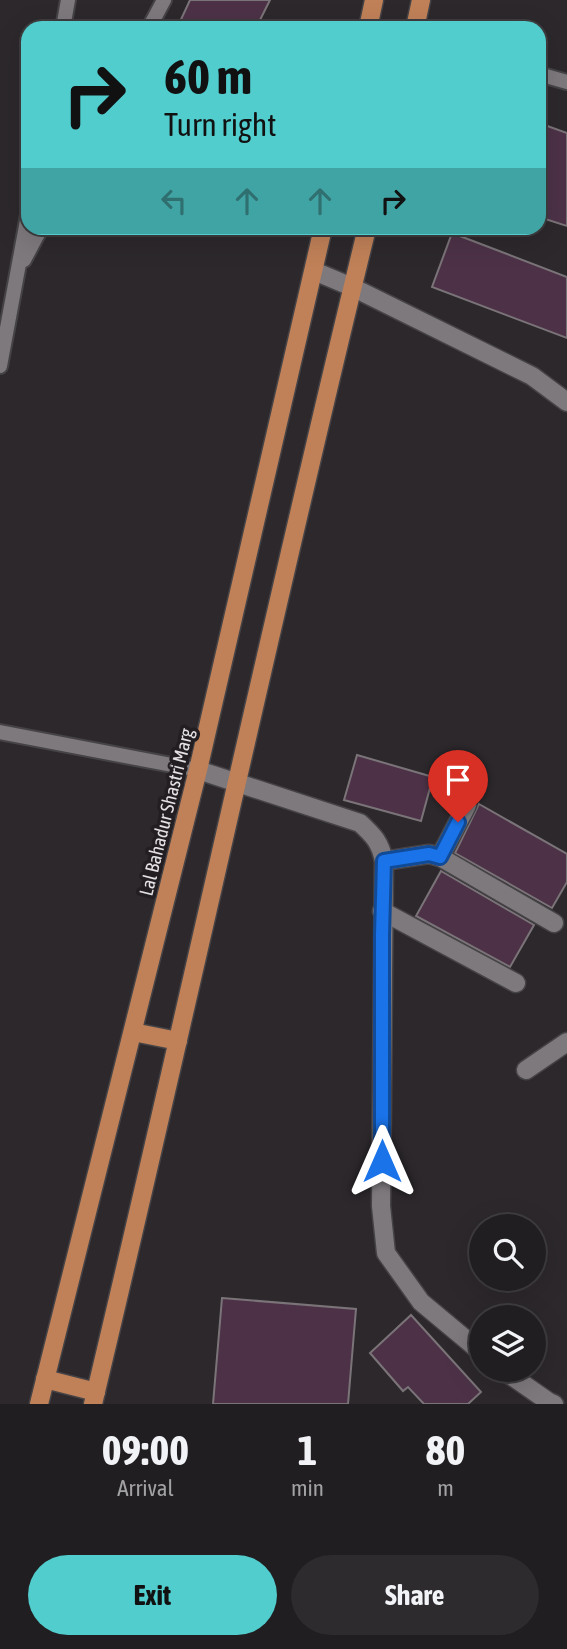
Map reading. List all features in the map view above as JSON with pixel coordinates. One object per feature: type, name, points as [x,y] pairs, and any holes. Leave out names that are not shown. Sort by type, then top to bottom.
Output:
[{"type":"main road","points":[[370,21],[374,0]]},
{"type":"main road","points":[[416,21],[421,0]]},
{"type":"main road","name":"Lal Bahadur Shastri Marg","points":[[38,1404],[198,770],[322,235]]},
{"type":"main road","points":[[45,1380],[95,1398],[365,235]]},
{"type":"main road","points":[[133,1032],[178,1041]]},
{"type":"street","points":[[314,271],[532,376],[567,402]]},
{"type":"street","points":[[198,770],[360,824],[374,836],[381,848],[384,861],[381,1206],[386,1253],[421,1302],[469,1342]]},
{"type":"street","points":[[440,857],[467,805]]},
{"type":"street","points":[[384,861],[429,854],[440,857],[554,923]]},
{"type":"street","points":[[382,911],[516,983]]},
{"type":"street","points":[[526,1070],[567,1042]]},
{"type":"street","points":[[520,1382],[555,1404]]},
{"type":"lane","points":[[64,21],[68,0]]},
{"type":"lane","points":[[153,21],[164,0]]},
{"type":"lane","points":[[546,76],[567,82]]},
{"type":"lane","points":[[0,366],[24,235]]},
{"type":"lane","points":[[18,271],[37,235]]},
{"type":"lane","points":[[0,732],[198,770]]},
{"type":"building","points":[[190,0],[270,0],[260,21],[180,21]]},
{"type":"building","points":[[546,126],[567,133],[567,226],[546,219]]},
{"type":"building","points":[[451,235],[457,235],[567,277],[567,338],[432,287]]},
{"type":"building","points":[[357,755],[433,777],[421,821],[344,800]]},
{"type":"building","points":[[479,804],[567,854],[567,882],[552,908],[455,853]]},
{"type":"building","points":[[441,871],[534,925],[510,967],[416,916]]},
{"type":"building","points":[[222,1298],[356,1309],[348,1404],[213,1404]]},
{"type":"building","points":[[411,1315],[469,1382],[481,1392],[468,1404],[424,1404],[408,1387],[403,1391],[370,1353]]},
{"type":"route","points":[[382,1161],[384,861],[429,854],[440,857],[458,822]]}]
